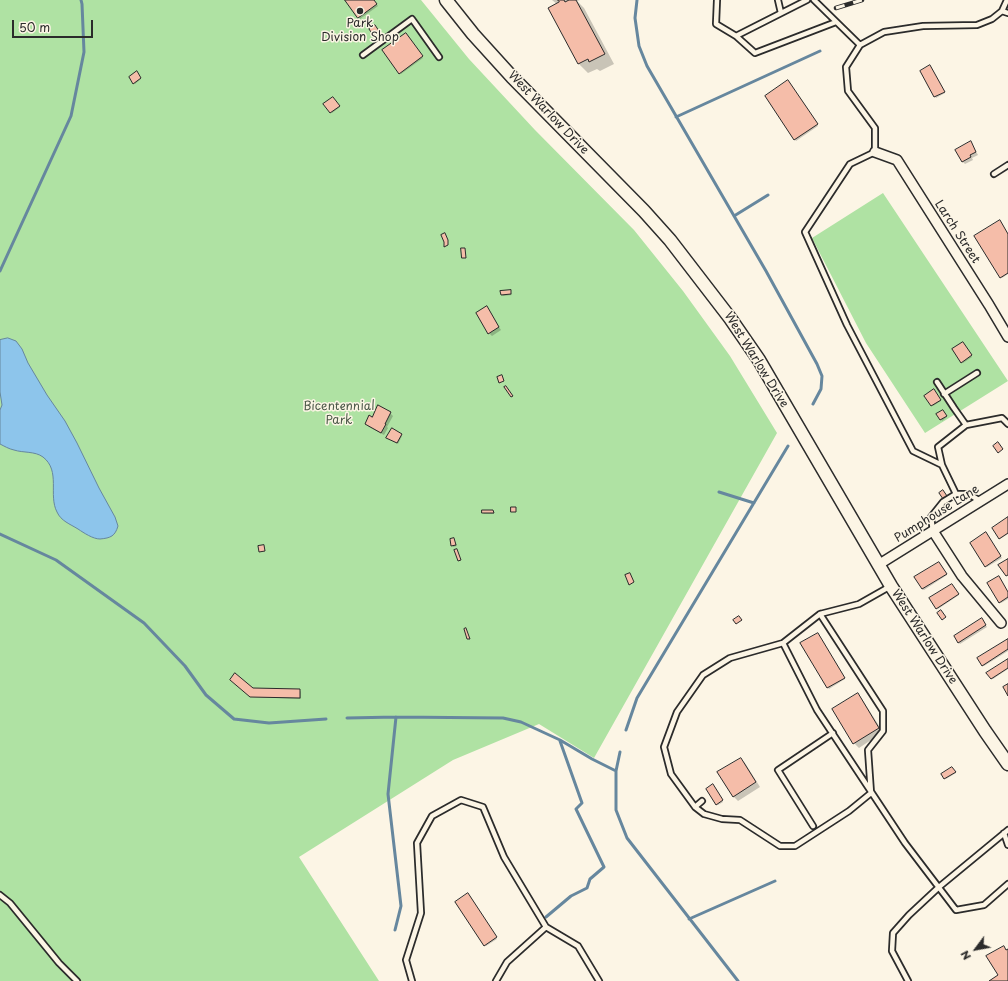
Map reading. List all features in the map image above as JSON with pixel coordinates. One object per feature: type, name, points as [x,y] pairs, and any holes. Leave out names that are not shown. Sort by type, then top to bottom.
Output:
[{"type":"street","name":"West Warlow Drive","points":[[446,0],[473,34],[512,77],[644,211],[670,240],[730,318],[758,360],[891,586],[1008,764]]},
{"type":"street","name":"Larch Street","points":[[875,152],[897,160],[1008,337]]},
{"type":"street","name":"Pumphouse Lane","points":[[878,565],[1008,484]]},
{"type":"street","points":[[933,531],[962,576],[1001,623]]},
{"type":"lane","points":[[717,0],[716,24],[736,36],[755,54],[836,22]]},
{"type":"lane","points":[[778,0],[781,13]]},
{"type":"lane","points":[[736,36],[807,0]]},
{"type":"lane","points":[[814,0],[860,46]]},
{"type":"lane","points":[[942,465],[914,451],[846,325],[805,232],[850,164],[875,152],[875,128],[848,91],[846,67],[860,46],[884,32],[922,26],[977,25],[992,19],[1002,11],[1007,0]]},
{"type":"lane","points":[[1002,11],[1008,13]]},
{"type":"lane","points":[[363,55],[412,19],[439,57]]},
{"type":"lane","points":[[994,174],[1008,165]]},
{"type":"lane","points":[[944,394],[977,373]]},
{"type":"lane","points":[[937,382],[966,425]]},
{"type":"lane","points":[[956,494],[942,465],[938,447],[966,425],[1002,418],[1008,424]]},
{"type":"lane","points":[[933,531],[931,517],[943,502],[956,494],[969,494],[981,501]]},
{"type":"lane","points":[[871,793],[849,811],[795,846],[780,846],[740,820],[722,819],[704,814],[695,807],[671,774],[664,747],[677,712],[703,675],[730,658],[783,643],[820,614],[859,604],[891,586]]},
{"type":"lane","points":[[820,614],[882,711],[883,731],[868,750],[871,793]]},
{"type":"lane","points":[[783,643],[817,710],[905,843],[956,910],[984,906],[1008,884]]},
{"type":"lane","points":[[813,826],[778,770],[833,734]]},
{"type":"lane","points":[[412,981],[406,960],[421,914],[417,842],[432,816],[461,800],[483,806],[504,857],[546,927],[578,946],[599,981]]},
{"type":"lane","points":[[695,807],[702,801]]},
{"type":"lane","points":[[908,981],[892,951],[894,933],[909,915],[939,887],[1006,831]]},
{"type":"lane","points":[[1006,831],[1008,846]]},
{"type":"lane","points":[[0,895],[10,903],[58,963],[77,981]]},
{"type":"lane","points":[[496,981],[507,962],[546,927]]},
{"type":"green space","name":"Bicentennial Park","points":[[0,0],[421,0],[469,59],[535,130],[634,230],[683,291],[730,356],[777,433],[594,758],[539,724],[453,760],[299,857],[379,981],[0,981]]},
{"type":"green space","points":[[883,193],[1008,381],[925,433],[866,343],[812,238]]},
{"type":"water","points":[[8,338],[16,341],[22,349],[28,363],[47,395],[65,421],[115,517],[118,526],[114,534],[110,537],[97,539],[86,534],[61,518],[55,505],[52,469],[43,457],[36,454],[12,450],[0,444],[0,410],[2,405],[0,392],[0,340]]},
{"type":"building","name":"Park Division Shop","points":[[345,0],[374,0],[377,4],[358,18]]},
{"type":"building","points":[[558,0],[564,0],[565,2],[569,0],[576,0],[605,54],[589,62],[588,59],[578,64],[548,8],[559,2]]},
{"type":"building","points":[[375,25],[379,31],[373,35],[369,29]]},
{"type":"building","points":[[406,33],[423,56],[399,74],[382,50]]},
{"type":"building","points":[[930,65],[945,92],[934,97],[920,71]]},
{"type":"building","points":[[137,71],[141,78],[133,84],[129,77]]},
{"type":"building","points":[[788,80],[818,124],[794,140],[765,96]]},
{"type":"building","points":[[333,97],[340,106],[330,113],[323,104]]},
{"type":"building","points":[[971,141],[976,152],[962,162],[955,150]]},
{"type":"building","points":[[1000,220],[1008,234],[1008,273],[1000,278],[974,236]]},
{"type":"building","points":[[445,233],[448,240],[448,245],[444,247],[444,242],[441,235]]},
{"type":"building","points":[[461,248],[465,248],[466,258],[462,258]]},
{"type":"building","points":[[511,290],[511,294],[501,295],[500,291]]},
{"type":"building","points":[[487,306],[499,327],[488,334],[476,313]]},
{"type":"building","points":[[963,342],[972,355],[961,363],[952,349]]},
{"type":"building","points":[[502,375],[504,381],[499,383],[497,377]]},
{"type":"building","points":[[506,386],[513,396],[511,397],[504,387]]},
{"type":"building","points":[[934,389],[941,400],[931,406],[924,396]]},
{"type":"building","points":[[378,405],[391,412],[381,433],[365,424],[369,415],[372,417]]},
{"type":"building","points":[[943,410],[947,416],[940,420],[936,414]]},
{"type":"building","points":[[392,428],[402,434],[397,443],[386,438]]},
{"type":"building","points":[[998,442],[1003,449],[998,453],[993,446]]},
{"type":"building","points":[[943,490],[947,496],[943,499],[939,493]]},
{"type":"building","points":[[511,507],[516,507],[516,512],[511,512]]},
{"type":"building","points":[[482,510],[493,510],[494,513],[482,513]]},
{"type":"building","points":[[1008,517],[1008,533],[999,539],[992,528]]},
{"type":"building","points":[[986,532],[1001,556],[985,567],[970,543]]},
{"type":"building","points":[[454,538],[456,545],[451,546],[450,539]]},
{"type":"building","points":[[264,545],[265,551],[259,552],[258,546]]},
{"type":"building","points":[[457,549],[461,560],[458,561],[454,550]]},
{"type":"building","points":[[1008,559],[1008,575],[1006,576],[998,565]]},
{"type":"building","points":[[939,562],[947,574],[922,589],[914,577]]},
{"type":"building","points":[[630,573],[634,582],[629,585],[625,575]]},
{"type":"building","points":[[999,576],[1008,592],[1008,597],[999,603],[987,583]]},
{"type":"building","points":[[952,584],[959,594],[936,609],[929,598]]},
{"type":"building","points":[[941,610],[946,617],[942,620],[937,613]]},
{"type":"building","points":[[739,616],[742,620],[736,624],[733,620]]},
{"type":"building","points":[[982,618],[986,625],[958,643],[954,636]]},
{"type":"building","points":[[466,628],[470,639],[467,639],[464,629]]},
{"type":"building","points":[[818,633],[845,678],[827,688],[800,643]]},
{"type":"building","points":[[1008,639],[1008,649],[982,666],[977,658]]},
{"type":"building","points":[[1008,659],[1008,668],[991,679],[986,673]]},
{"type":"building","points":[[235,673],[253,688],[300,689],[300,698],[250,697],[230,680]]},
{"type":"building","points":[[1008,684],[1008,696],[1003,687]]},
{"type":"building","points":[[858,693],[879,728],[853,744],[832,709]]},
{"type":"building","points":[[741,758],[756,782],[733,797],[717,772]]},
{"type":"building","points":[[952,767],[956,772],[944,779],[941,774]]},
{"type":"building","points":[[713,784],[723,800],[716,805],[706,789]]},
{"type":"building","points":[[468,893],[497,937],[484,946],[455,902]]},
{"type":"building","points":[[1004,946],[1006,950],[1008,949],[1008,981],[989,981],[998,975],[986,956]]},
{"type":"waterway","points":[[0,271],[71,116],[84,52],[81,0]]},
{"type":"waterway","points":[[637,0],[635,18],[639,46],[647,66],[766,271],[817,364],[822,376],[821,389],[813,404]]},
{"type":"waterway","points":[[676,117],[820,51]]},
{"type":"waterway","points":[[734,216],[768,195]]},
{"type":"waterway","points":[[626,730],[637,698],[788,446]]},
{"type":"waterway","points":[[719,492],[754,503]]},
{"type":"waterway","points":[[0,534],[56,560],[144,623],[185,666],[206,695],[234,719],[269,723],[326,719]]},
{"type":"waterway","points":[[395,930],[401,906],[388,794],[396,717]]},
{"type":"waterway","points":[[347,718],[503,718],[521,722],[560,740],[616,771]]},
{"type":"waterway","points":[[546,917],[571,896],[587,888],[590,879],[604,867],[576,809],[582,803],[560,741]]},
{"type":"waterway","points":[[620,752],[616,771],[616,810],[627,838],[738,981]]},
{"type":"waterway","points":[[689,919],[775,881]]},
{"type":"railway","points":[[836,8],[862,0]]},
{"type":"place","name":"Park Division Shop","points":[[360,11]]}]
